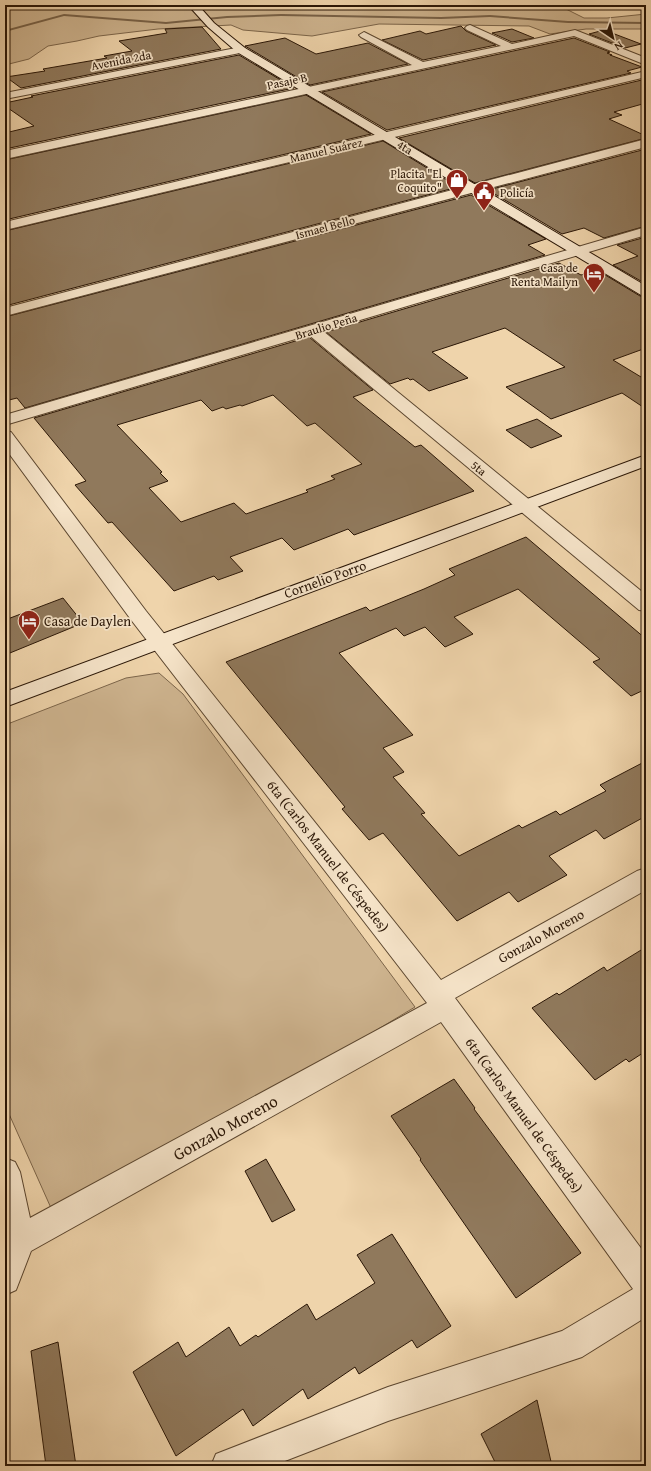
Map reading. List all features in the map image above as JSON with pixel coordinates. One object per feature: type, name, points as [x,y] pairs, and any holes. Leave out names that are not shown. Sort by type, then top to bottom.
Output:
[{"type":"street","name":"4ta","points":[[196,9],[211,25],[241,50],[473,187],[646,292]]},
{"type":"street","points":[[470,28],[511,47]]},
{"type":"street","name":"Pasaje B","points":[[5,154],[575,33],[646,62]]},
{"type":"street","points":[[364,35],[422,66]]},
{"type":"street","name":"Avenida 2da","points":[[5,96],[241,50]]},
{"type":"street","name":"Manuel Suárez","points":[[5,226],[646,74]]},
{"type":"street","name":"Ismael Bello","points":[[5,312],[473,187],[646,143]]},
{"type":"street","name":"Braulio Peña","points":[[5,420],[646,231]]},
{"type":"street","name":"5ta","points":[[312,330],[646,606]]},
{"type":"street","name":"6ta (Carlos Manuel de Céspedes)","points":[[5,436],[139,616],[440,1001],[646,1281]]},
{"type":"street","name":"Cornelio Porro","points":[[5,700],[646,460]]},
{"type":"street","name":"Gonzalo Moreno","points":[[12,1244],[440,1001],[646,878]]},
{"type":"street","points":[[5,1172],[12,1244],[5,1279]]},
{"type":"street","points":[[228,1466],[388,1404],[570,1345],[646,1298]]},
{"type":"shaded area","points":[[5,5],[488,5],[497,9],[528,5],[558,5],[584,18],[607,18],[646,14],[646,29],[586,29],[550,34],[529,26],[379,24],[312,36],[243,30],[231,25],[158,29],[99,36],[48,46],[29,59],[5,65]]},
{"type":"shaded area","points":[[159,673],[183,694],[415,1007],[340,1052],[51,1208],[5,1105],[5,725],[126,678]]},
{"type":"building","points":[[461,26],[466,31],[496,45],[423,60],[382,40],[420,31],[426,34]]},
{"type":"building","points":[[202,27],[221,49],[21,88],[6,77],[45,71],[43,69],[107,58],[104,56],[132,51],[119,41],[167,33],[165,29]]},
{"type":"building","points":[[512,29],[534,38],[512,42],[492,33]]},
{"type":"building","points":[[604,30],[641,44],[625,48],[589,34]]},
{"type":"building","points":[[285,38],[316,54],[368,43],[408,64],[310,85],[245,46]]},
{"type":"building","points":[[574,38],[610,52],[607,53],[612,55],[610,55],[642,67],[627,71],[631,73],[387,130],[322,92]]},
{"type":"building","points":[[239,55],[294,88],[5,149],[5,133],[34,126],[5,106],[5,103],[33,97],[31,96]]},
{"type":"building","points":[[646,79],[646,103],[614,112],[622,115],[609,119],[646,136],[646,138],[475,183],[399,138]]},
{"type":"building","points":[[306,95],[371,134],[5,220],[5,160]]},
{"type":"building","points":[[383,141],[458,187],[5,306],[5,231]]},
{"type":"building","points":[[646,149],[646,226],[604,238],[584,228],[562,234],[488,190]]},
{"type":"building","points":[[471,195],[546,239],[528,245],[545,255],[25,408],[17,398],[5,401],[5,317]]},
{"type":"building","points":[[646,237],[646,284],[613,265],[638,256],[617,245]]},
{"type":"building","points":[[559,263],[581,275],[597,270],[640,296],[646,297],[646,348],[613,360],[646,380],[646,409],[622,393],[551,419],[506,387],[565,367],[505,328],[432,352],[468,378],[429,391],[413,379],[410,380],[408,378],[390,384],[326,332]]},
{"type":"building","points":[[309,337],[373,390],[353,397],[415,447],[421,445],[474,491],[354,535],[348,529],[294,550],[282,538],[230,557],[243,571],[218,580],[214,576],[174,591],[112,522],[108,523],[75,485],[86,481],[34,418]],"holes":[[[273,395],[307,426],[315,423],[362,464],[331,476],[335,479],[306,490],[308,492],[246,514],[234,503],[181,522],[149,488],[168,481],[160,473],[162,472],[117,425],[201,400],[212,411],[223,407],[226,409],[240,405],[242,406]]]},
{"type":"building","points":[[537,419],[562,436],[531,448],[506,430]]},
{"type":"building","points":[[526,537],[646,639],[646,689],[631,696],[593,662],[600,659],[518,589],[454,617],[473,634],[445,647],[425,627],[404,636],[396,628],[339,653],[413,735],[383,748],[404,772],[393,777],[425,813],[421,814],[459,856],[519,825],[522,828],[556,811],[560,815],[606,791],[600,785],[646,761],[646,816],[604,839],[596,830],[549,856],[567,875],[518,902],[509,892],[457,921],[383,833],[369,840],[342,809],[345,807],[226,662],[366,607],[370,611],[424,589],[455,575],[449,569]]},
{"type":"building","points":[[63,598],[83,623],[5,655],[5,620]]},
{"type":"building","points":[[646,947],[646,1051],[629,1062],[626,1059],[595,1080],[532,1008],[557,993],[559,995],[604,967],[607,971]]},
{"type":"building","points":[[454,1079],[475,1108],[474,1109],[581,1253],[516,1298],[391,1116]]},
{"type":"building","points":[[266,1159],[295,1210],[272,1222],[245,1171]]},
{"type":"building","points":[[392,1234],[451,1326],[417,1348],[412,1340],[359,1374],[355,1367],[308,1399],[303,1389],[253,1426],[243,1409],[176,1456],[133,1372],[178,1342],[186,1357],[229,1327],[240,1346],[256,1335],[258,1337],[307,1304],[316,1320],[375,1283],[357,1255]]},
{"type":"building","points":[[58,1342],[76,1466],[46,1466],[31,1351]]},
{"type":"building","points":[[537,1400],[552,1466],[497,1466],[481,1434]]},
{"type":"waterway","points":[[5,31],[64,15],[166,23],[227,17],[281,15],[441,18],[490,16],[568,22],[646,23]]},
{"type":"place","name":"Placita \"El Coquito\"","points":[[457,200]]},
{"type":"place","name":"Policía","points":[[484,212]]},
{"type":"place","name":"Casa de Renta Mailyn","points":[[594,294]]},
{"type":"place","name":"Casa de Daylen","points":[[29,640]]}]
